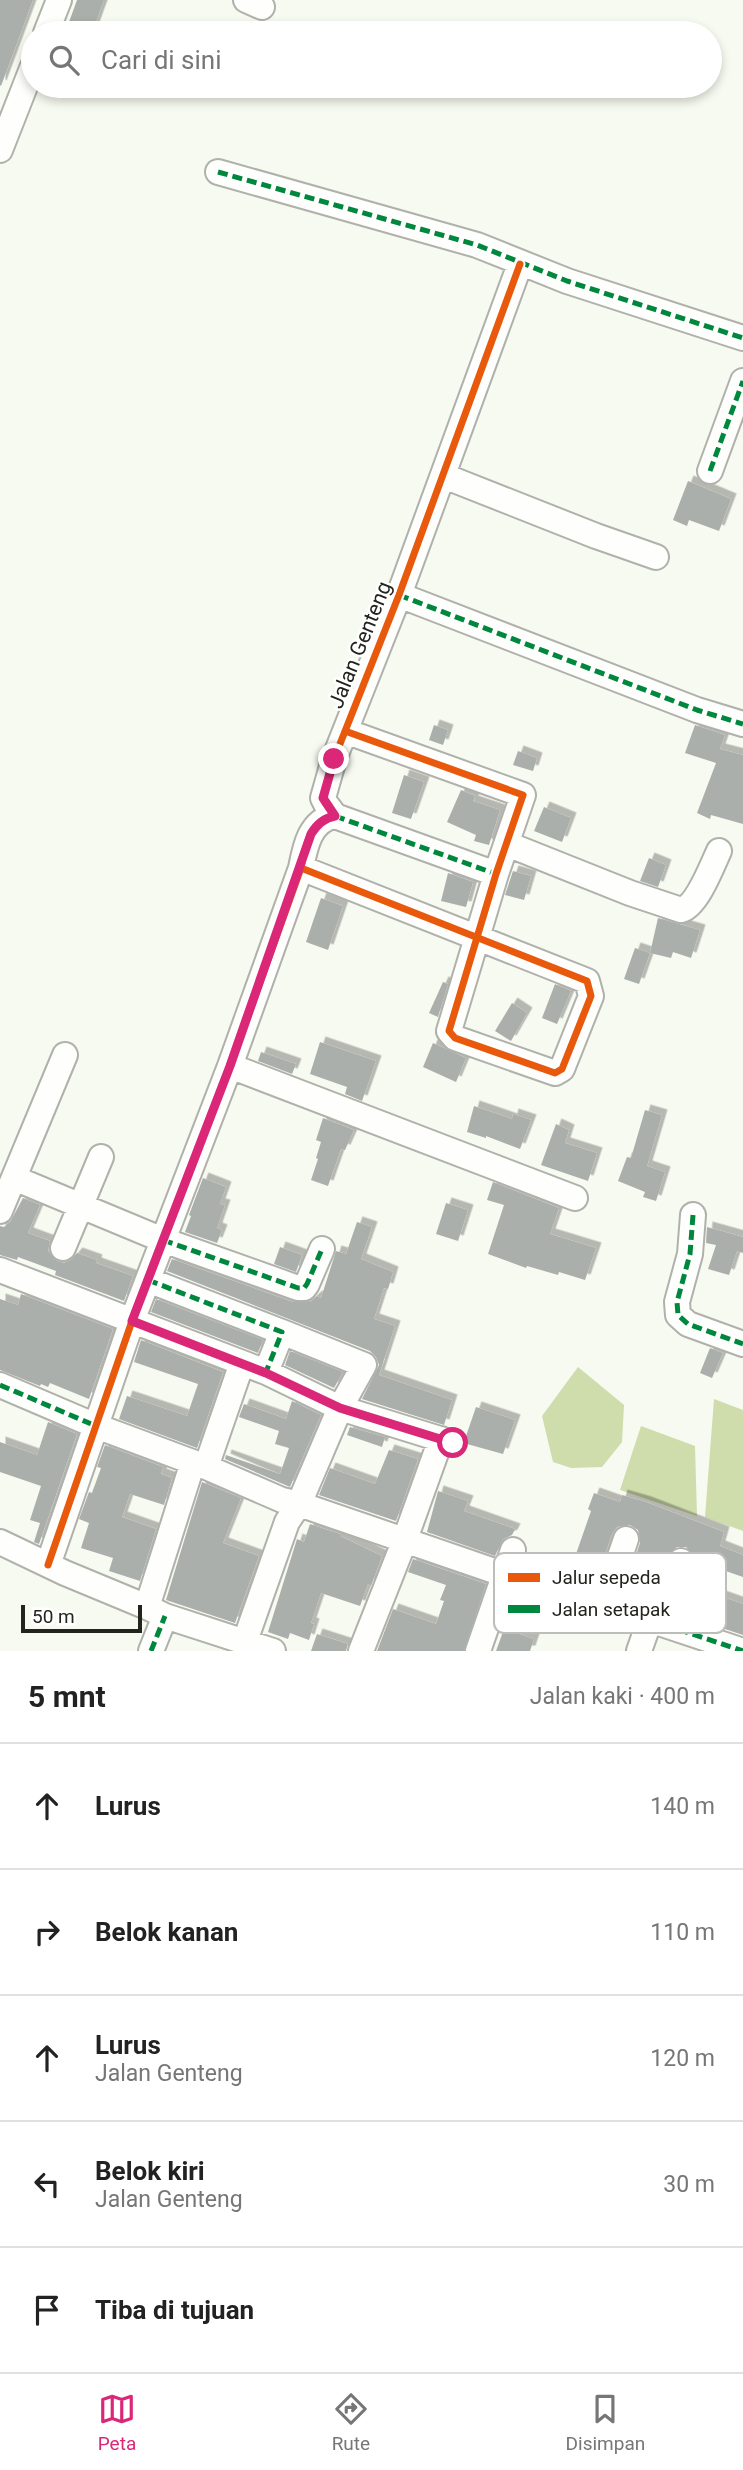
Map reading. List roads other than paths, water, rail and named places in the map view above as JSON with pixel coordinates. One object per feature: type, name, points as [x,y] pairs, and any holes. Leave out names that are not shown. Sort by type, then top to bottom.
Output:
[{"type":"street","points":[[51,21],[60,0]]},
{"type":"street","points":[[0,150],[21,97]]},
{"type":"street","points":[[218,172],[477,245],[520,264],[743,338]]},
{"type":"street","name":"Jalan Genteng","points":[[335,816],[326,804],[324,791],[444,476],[520,264]]},
{"type":"street","points":[[710,471],[743,381]]},
{"type":"street","points":[[444,476],[656,557]]},
{"type":"street","points":[[399,595],[697,710],[743,724]]},
{"type":"street","points":[[301,868],[478,939],[587,981],[591,996],[559,1072],[451,1035],[449,1031],[455,1005],[478,939],[522,794],[345,731]]},
{"type":"street","points":[[48,1565],[132,1321],[230,1066],[314,828],[328,817],[335,816],[496,874]]},
{"type":"street","points":[[507,844],[629,893],[681,910],[689,906],[700,889],[719,851]]},
{"type":"street","points":[[65,1055],[5,1193],[81,1206],[163,1240],[298,1288],[304,1288],[307,1284],[322,1249]]},
{"type":"street","points":[[230,1066],[575,1198]]},
{"type":"street","points":[[64,1248],[101,1157]]},
{"type":"street","points":[[694,1215],[690,1254],[677,1302],[678,1315],[688,1324],[743,1344]]},
{"type":"street","points":[[0,1270],[242,1363],[340,1408],[447,1441],[361,1651]]},
{"type":"street","points":[[148,1280],[364,1365],[340,1408],[299,1504],[287,1522],[245,1641]]},
{"type":"street","points":[[266,1373],[282,1332]]},
{"type":"street","points":[[151,1651],[156,1611],[200,1464],[242,1363]]},
{"type":"street","points":[[0,1385],[96,1426],[200,1464],[282,1500],[494,1571]]},
{"type":"street","points":[[622,1553],[626,1539]]},
{"type":"street","points":[[0,1542],[156,1611],[273,1651]]},
{"type":"street","points":[[478,1651],[494,1608]]},
{"type":"street","points":[[639,1651],[650,1633]]},
{"type":"street","points":[[689,1633],[743,1651]]}]
